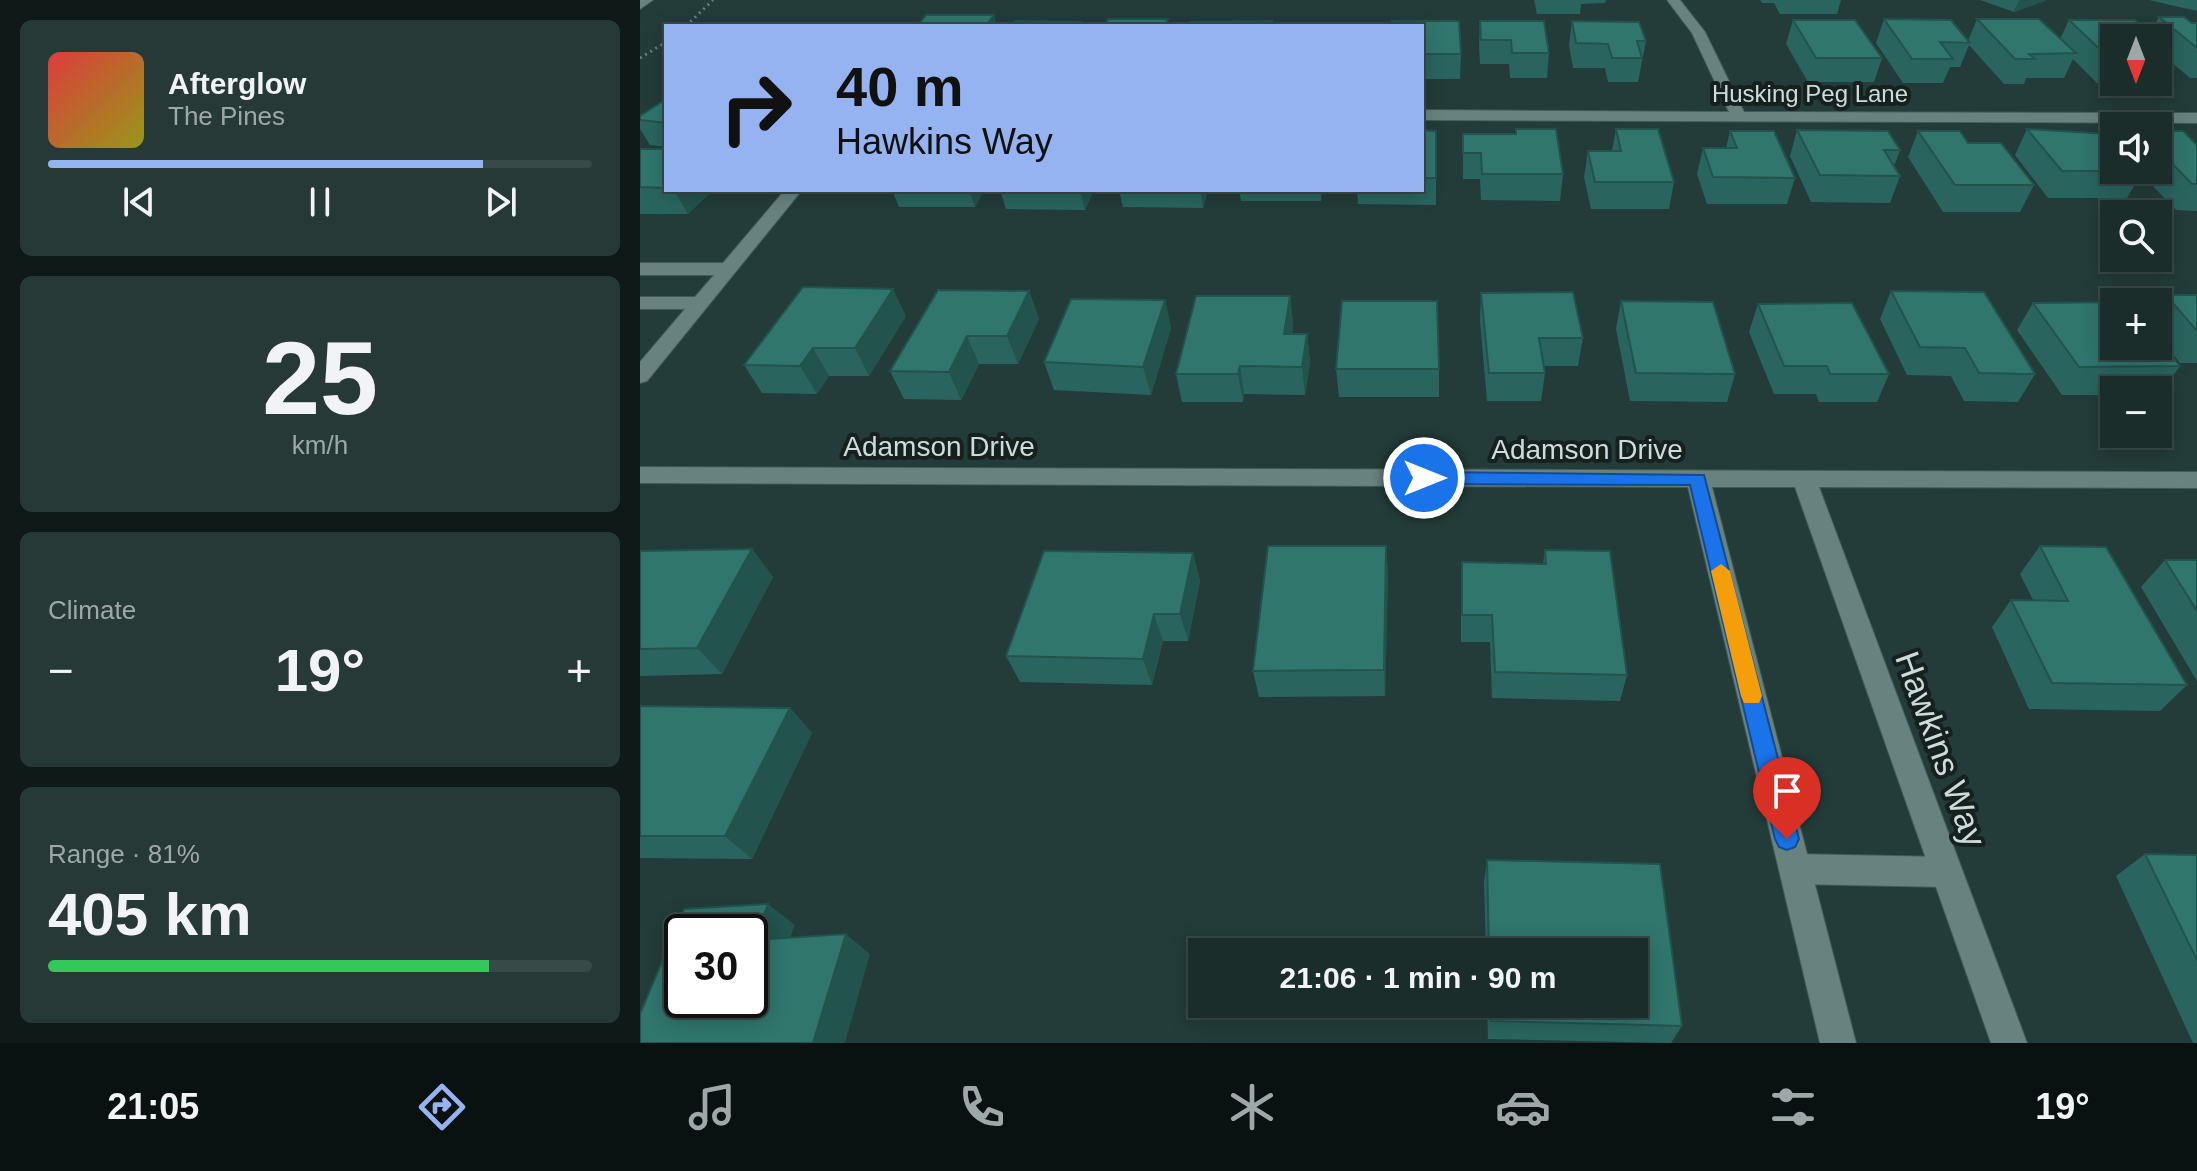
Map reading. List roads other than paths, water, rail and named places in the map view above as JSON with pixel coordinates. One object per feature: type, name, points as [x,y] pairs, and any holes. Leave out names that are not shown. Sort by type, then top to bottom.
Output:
[{"type":"street","points":[[1673,0],[1698,32],[1739,116]]},
{"type":"street","name":"Husking Peg Lane","points":[[1424,115],[2197,118]]},
{"type":"street","points":[[640,376],[792,192]]},
{"type":"street","points":[[640,269],[727,269]]},
{"type":"street","points":[[640,303],[699,303]]},
{"type":"street","name":"Adamson Drive","points":[[640,475],[2197,480]]},
{"type":"street","points":[[1698,479],[1838,1043]]},
{"type":"street","name":"Hawkins Way","points":[[1804,479],[2009,1043]]},
{"type":"street","points":[[1795,869],[1947,872]]}]
